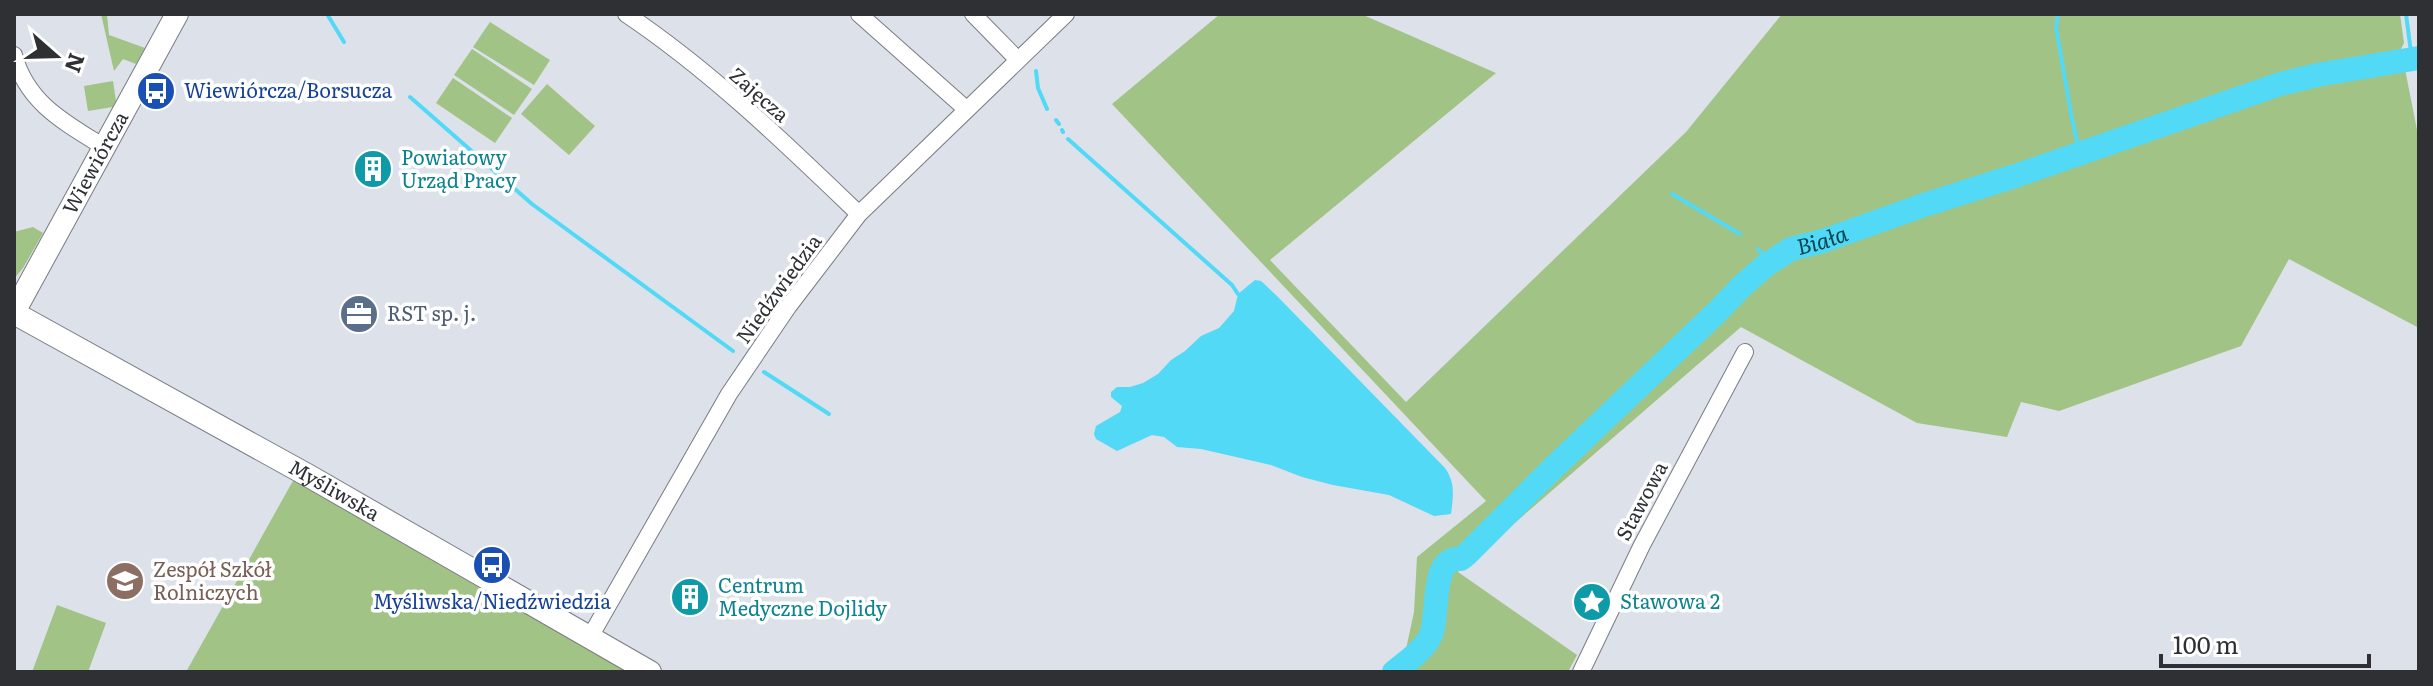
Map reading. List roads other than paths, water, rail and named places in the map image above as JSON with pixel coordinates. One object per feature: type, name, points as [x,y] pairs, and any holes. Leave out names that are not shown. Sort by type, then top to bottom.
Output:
[{"type":"street","name":"Wiewiórcza","points":[[14,313],[177,14]]},
{"type":"street","name":"Zajęcza","points":[[626,14],[735,100],[859,214]]},
{"type":"street","points":[[859,14],[966,109]]},
{"type":"street","points":[[973,14],[1018,60]]},
{"type":"street","name":"Niedźwiedzia","points":[[590,637],[729,394],[788,307],[859,214],[1066,14]]},
{"type":"street","points":[[14,55],[23,82],[32,94],[65,122],[104,147]]},
{"type":"street","name":"Myśliwska","points":[[14,313],[299,471],[650,672]]},
{"type":"street","name":"Stawowa","points":[[1581,672],[1642,545],[1745,352]]},
{"type":"water","points":[[1255,280],[1261,281],[1277,296],[1445,468],[1452,485],[1451,514],[1434,516],[1389,495],[1333,485],[1271,465],[1201,449],[1177,447],[1164,437],[1152,435],[1117,451],[1096,439],[1096,426],[1120,412],[1122,406],[1111,397],[1111,392],[1117,387],[1143,383],[1158,374],[1201,336],[1219,328],[1234,311],[1238,294]]},
{"type":"waterway","points":[[327,14],[344,42]]},
{"type":"waterway","points":[[2058,14],[2056,27],[2080,154]]},
{"type":"waterway","points":[[2406,14],[2412,60]]},
{"type":"waterway","name":"Biała","points":[[1394,672],[1419,652],[1430,637],[1437,589],[1444,567],[1451,560],[1466,555],[1742,286],[1791,249],[1823,241],[2280,84],[2419,58]]},
{"type":"waterway","points":[[1036,71],[1038,88],[1047,109]]},
{"type":"waterway","points":[[410,97],[532,204],[733,351]]},
{"type":"waterway","points":[[1056,120],[1059,124]]},
{"type":"waterway","points":[[1068,139],[1232,285],[1238,294]]},
{"type":"waterway","points":[[1672,194],[1740,234]]},
{"type":"waterway","points":[[1758,249],[1770,262]]},
{"type":"waterway","points":[[764,372],[829,414]]},
{"type":"place","name":"Wiewiórcza/Borsucza","points":[[156,91]]},
{"type":"place","name":"Powiatowy Urząd Pracy","points":[[373,169]]},
{"type":"place","name":"RST sp. j.","points":[[359,314]]},
{"type":"place","name":"Myśliwska/Niedźwiedzia","points":[[492,565]]},
{"type":"place","name":"Zespół Szkół Rolniczych","points":[[125,581]]},
{"type":"place","name":"Centrum Medyczne Dojlidy","points":[[690,597]]},
{"type":"place","name":"Stawowa 2","points":[[1592,602]]}]
